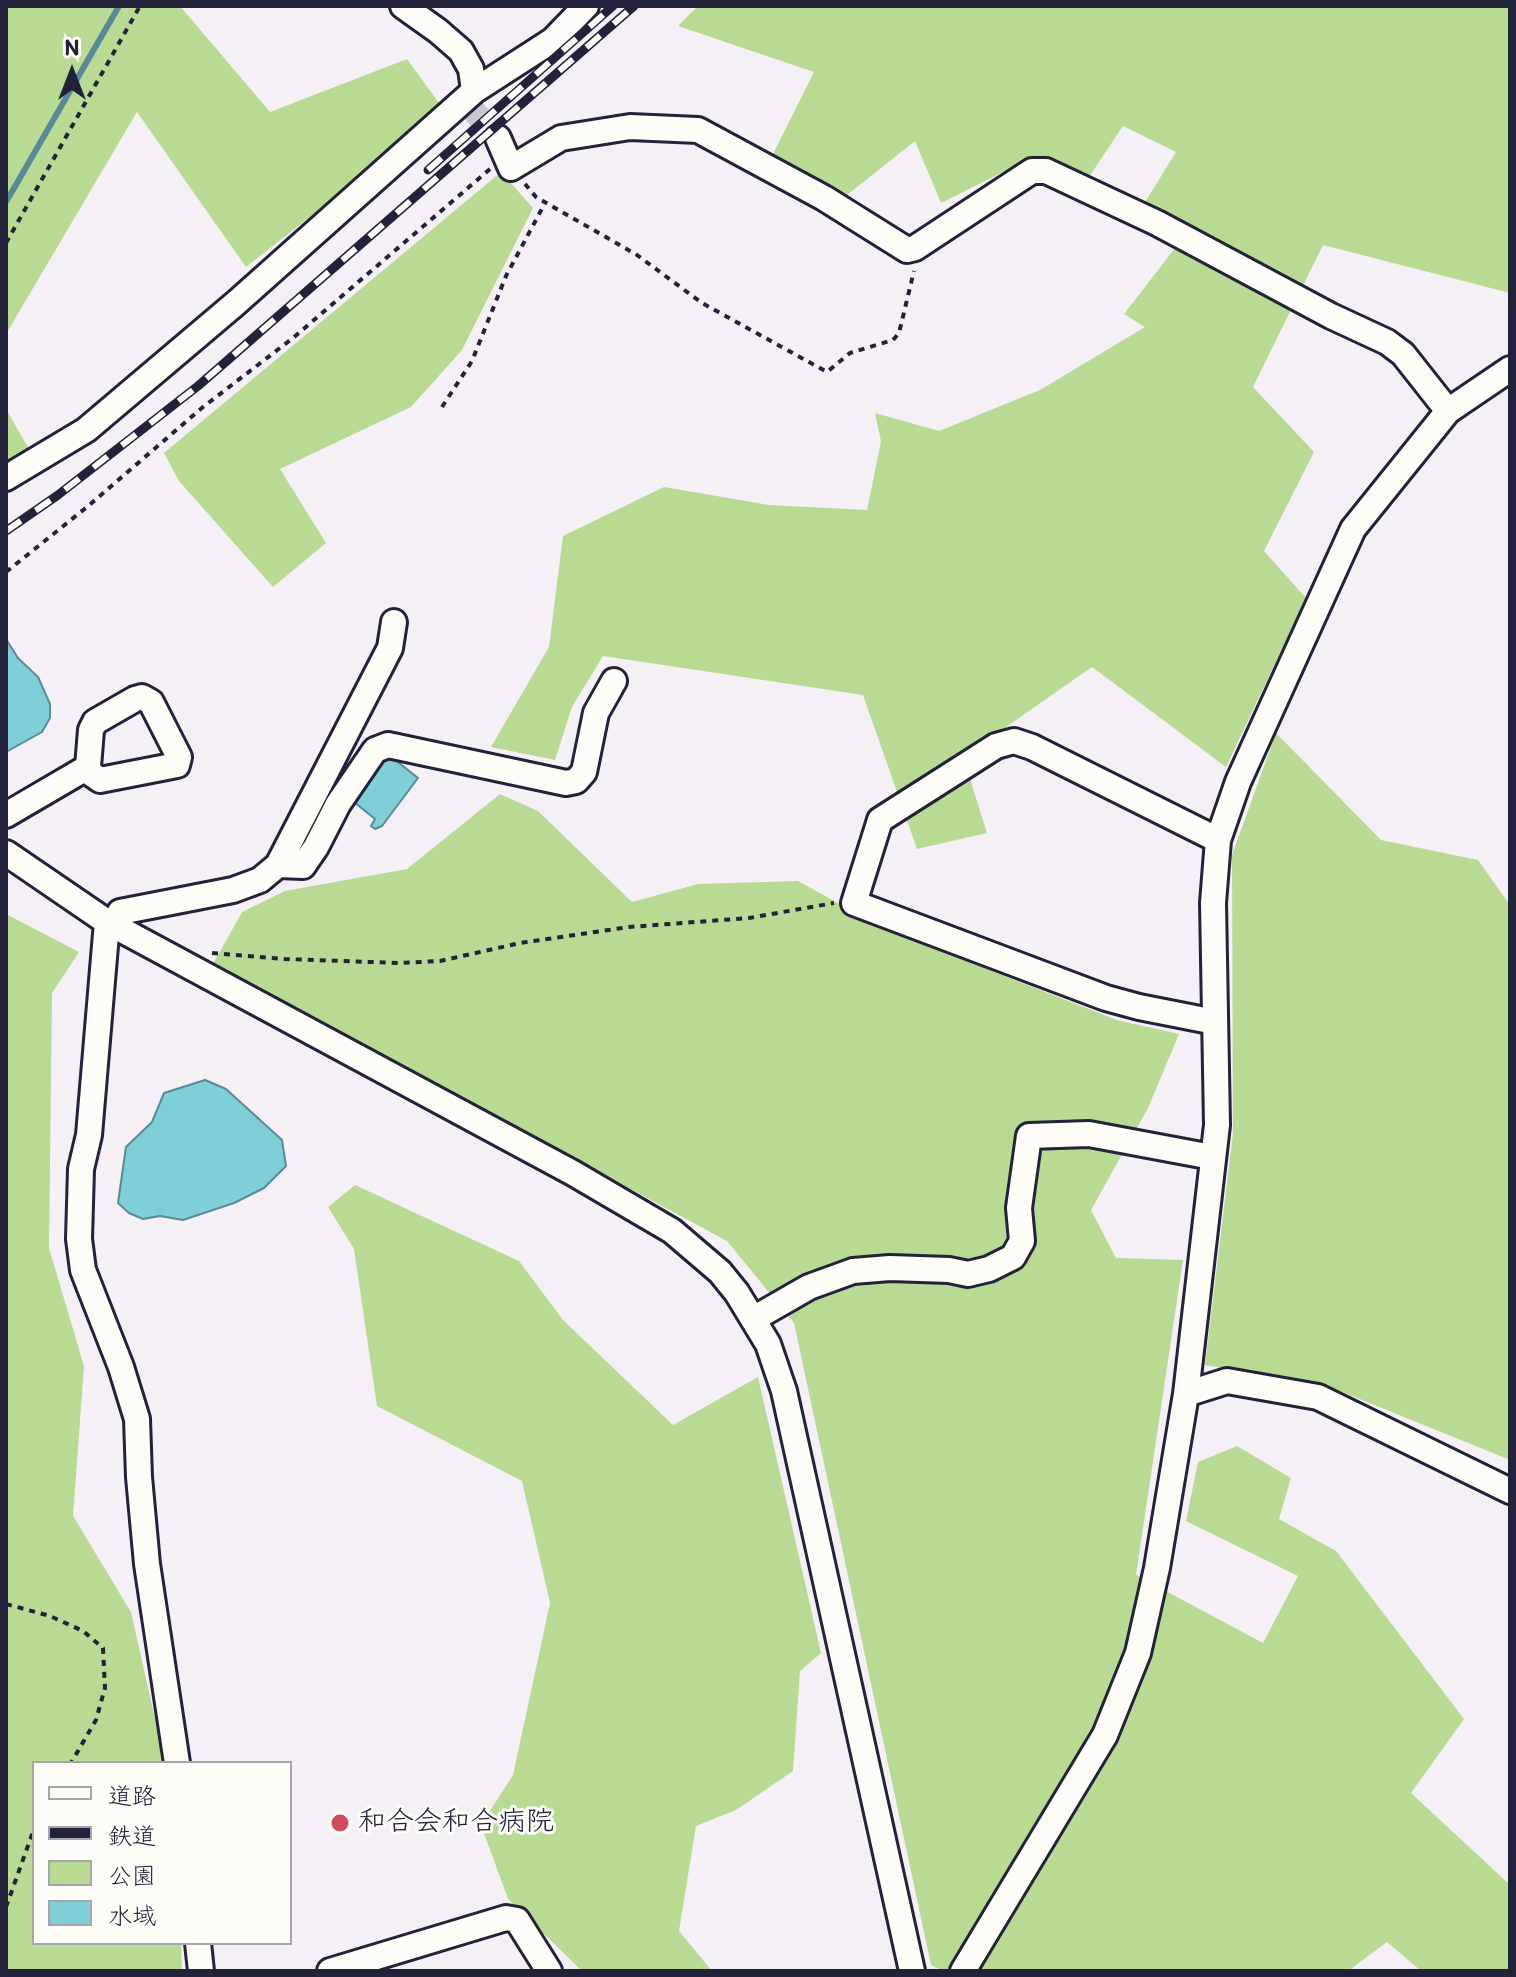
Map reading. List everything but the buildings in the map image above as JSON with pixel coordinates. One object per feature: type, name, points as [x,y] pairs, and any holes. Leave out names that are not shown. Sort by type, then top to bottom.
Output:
[{"type":"street","points":[[403,6],[461,51],[471,69],[474,91]]},
{"type":"street","points":[[6,478],[86,430],[236,303],[474,91],[553,40],[586,6]]},
{"type":"street","points":[[505,154],[561,138],[630,127],[698,130],[824,198],[907,250],[915,248],[1032,171],[1046,171],[1157,223],[1331,316],[1387,342],[1403,354],[1448,411]]},
{"type":"street","points":[[963,1971],[1105,1735],[1138,1653],[1157,1568],[1186,1394],[1217,1125],[1213,903],[1218,840],[1238,782],[1353,529],[1448,411],[1510,369]]},
{"type":"street","points":[[177,1761],[147,1564],[137,1419],[121,1367],[83,1270],[79,1239],[81,1169],[89,1135],[110,923],[120,912],[233,890],[260,880],[278,865],[390,648],[394,622]]},
{"type":"street","points":[[278,865],[303,866],[338,804],[375,750],[388,745],[566,783],[576,781],[584,772],[596,713],[614,681]]},
{"type":"street","points":[[1215,1022],[1106,998],[854,903],[880,820],[996,746],[1014,741],[1032,747],[1218,840]]},
{"type":"street","points":[[6,815],[88,767]]},
{"type":"street","points":[[6,853],[110,923],[573,1173],[672,1231],[720,1272],[755,1318],[768,1344],[784,1391],[912,1971]]},
{"type":"street","points":[[755,1318],[818,1283],[853,1271],[890,1268],[949,1270],[968,1274],[989,1269],[1013,1257],[1022,1241],[1019,1208],[1029,1136],[1089,1134],[1212,1157]]},
{"type":"street","points":[[1186,1394],[1227,1381],[1318,1397],[1510,1491]]},
{"type":"street","points":[[330,1971],[506,1918],[517,1920],[549,1971]]},
{"type":"street","points":[[198,1945],[201,1971]]},
{"type":"path","points":[[6,243],[140,6]]},
{"type":"path","points":[[6,572],[203,407],[293,338],[505,154],[536,197],[637,255],[702,303],[827,372],[850,353],[893,340],[899,333],[916,265],[915,248]]},
{"type":"path","points":[[442,407],[461,383],[506,276],[545,203]]},
{"type":"path","points":[[206,952],[299,960],[440,961],[520,943],[629,927],[749,918],[832,903],[854,903]]},
{"type":"path","points":[[6,1604],[61,1621],[83,1631],[103,1648],[105,1688],[96,1720],[72,1761]]},
{"type":"path","points":[[6,1907],[32,1835]]},
{"type":"green space","points":[[6,6],[180,6],[270,112],[407,59],[445,111],[246,267],[137,112],[6,334]]},
{"type":"green space","points":[[698,6],[1510,6],[1510,293],[1323,245],[1253,387],[1314,452],[1264,551],[1306,598],[1226,767],[1092,667],[963,757],[987,833],[917,849],[863,695],[603,656],[572,707],[555,760],[491,747],[549,647],[563,536],[664,487],[769,505],[867,510],[881,441],[875,413],[939,431],[1040,390],[1145,327],[1124,314],[1189,230],[1142,207],[1176,152],[1123,126],[1087,180],[1025,161],[941,203],[915,141],[842,199],[772,156],[814,72],[678,26]]},
{"type":"green space","points":[[501,172],[533,208],[462,350],[411,407],[280,469],[326,543],[273,587],[179,481],[164,453]]},
{"type":"green space","points":[[6,409],[33,456],[6,472]]},
{"type":"green space","points":[[1276,733],[1381,840],[1478,860],[1510,905],[1510,1460],[1335,1389],[1205,1365],[1233,1133],[1232,855]]},
{"type":"green space","points":[[500,794],[538,811],[632,902],[698,884],[798,881],[887,930],[1117,1020],[1179,1034],[1148,1108],[1091,1210],[1116,1258],[1183,1260],[1136,1575],[1263,1643],[1298,1576],[1186,1521],[1198,1462],[1237,1446],[1291,1478],[1279,1519],[1336,1551],[1464,1719],[1411,1793],[1510,1885],[1510,1971],[1421,1971],[1387,1942],[1348,1971],[944,1971],[931,1965],[794,1323],[727,1241],[213,964],[242,912],[285,891],[407,869]]},
{"type":"green space","points":[[6,914],[79,952],[52,993],[49,1248],[84,1366],[73,1516],[131,1612],[165,1761],[32,1761],[32,1945],[181,1945],[182,1971],[6,1971]]},
{"type":"green space","points":[[355,1185],[519,1261],[563,1320],[673,1425],[758,1377],[821,1653],[800,1671],[793,1771],[736,1810],[696,1826],[679,1931],[712,1971],[582,1971],[508,1899],[481,1825],[513,1775],[550,1603],[522,1481],[377,1406],[354,1249],[328,1207]]},
{"type":"water","points":[[6,639],[18,658],[38,677],[50,704],[50,718],[42,732],[6,752]]},
{"type":"water","points":[[389,755],[418,778],[382,826],[375,829],[371,826],[375,819],[354,802]]},
{"type":"water","points":[[205,1080],[226,1089],[282,1140],[286,1166],[264,1188],[234,1203],[183,1220],[160,1216],[143,1219],[129,1213],[118,1203],[126,1147],[152,1122],[164,1093]]},
{"type":"waterway","points":[[6,202],[119,6]]},
{"type":"tunnel","points":[[464,100],[498,138]]},
{"type":"railway","points":[[428,170],[613,6]]},
{"type":"railway","points":[[6,531],[58,495],[198,386],[634,6]]},
{"type":"place","name":"和合会和合病院","points":[[340,1823]]}]
